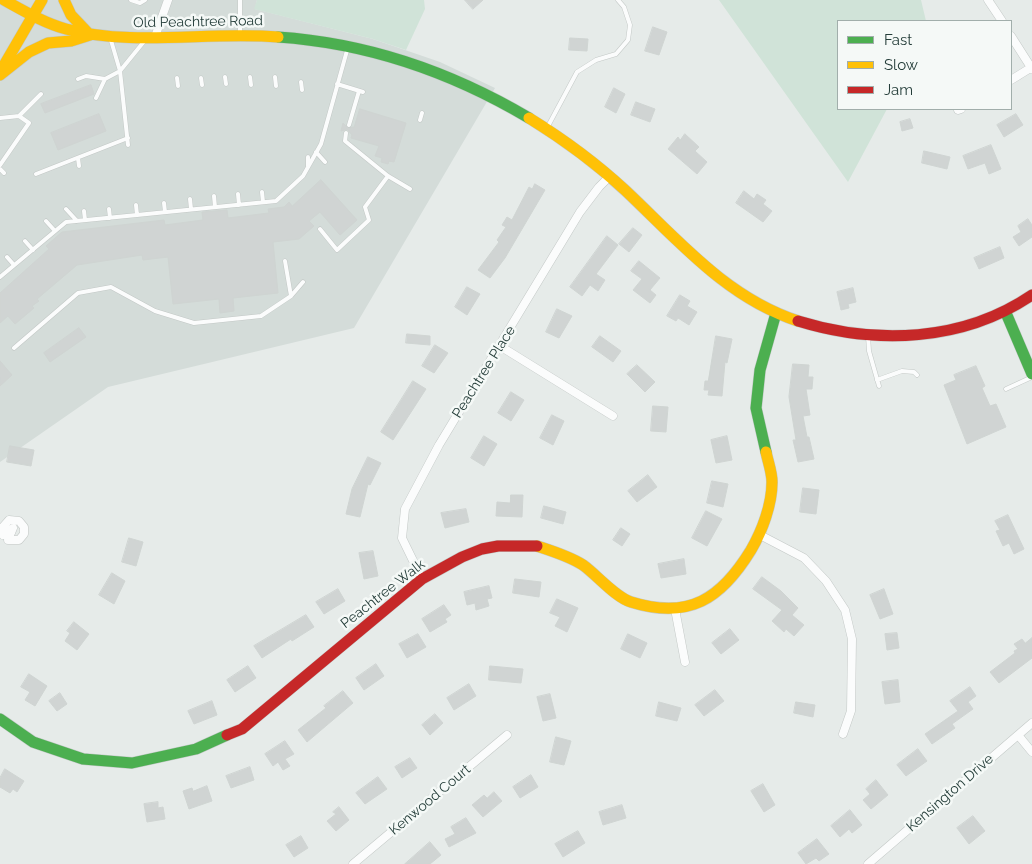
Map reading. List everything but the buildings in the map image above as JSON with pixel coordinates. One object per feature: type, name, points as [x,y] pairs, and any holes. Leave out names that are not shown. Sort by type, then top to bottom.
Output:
[{"type":"main road","name":"Old Peachtree Road","points":[[4,0],[32,18],[61,29],[90,35],[110,37],[260,35],[348,47],[424,68],[483,93],[546,130],[610,177],[724,282],[776,314],[810,324],[868,336],[905,338],[954,330],[1006,313],[1032,295]]},
{"type":"main road","points":[[0,74],[42,0]]},
{"type":"main road","points":[[0,74],[28,52],[48,43],[71,41],[90,35],[74,20],[66,8],[64,0]]},
{"type":"main road","points":[[1006,313],[1032,376]]},
{"type":"main road","name":"Peachtree Walk","points":[[0,719],[33,742],[83,759],[132,763],[196,749],[242,729],[422,579],[462,557],[482,549],[534,545],[582,565],[628,601],[649,607],[675,609],[698,603],[720,591],[738,571],[760,535],[770,498],[772,481],[756,408],[760,370],[776,314]]},
{"type":"street","points":[[152,37],[168,0]]},
{"type":"street","points":[[988,0],[1001,20]]},
{"type":"street","points":[[1012,38],[1032,68],[1012,79]]},
{"type":"street","name":"Peachtree Place","points":[[422,579],[402,538],[405,509],[439,445],[580,212],[610,177]]},
{"type":"street","points":[[500,346],[613,416]]},
{"type":"street","points":[[0,540],[13,528]]},
{"type":"street","points":[[760,535],[804,558],[826,581],[845,610],[852,639],[852,711],[843,734]]},
{"type":"street","points":[[675,609],[685,662]]},
{"type":"street","name":"Kensington Drive","points":[[868,864],[1032,723]]},
{"type":"street","name":"Kenwood Court","points":[[352,864],[507,735]]},
{"type":"street","points":[[1018,735],[1032,752]]},
{"type":"lane","points":[[131,0],[140,3],[145,0]]},
{"type":"lane","points":[[240,0],[240,35]]},
{"type":"lane","points":[[546,130],[577,72],[596,60],[616,54],[628,40],[630,25],[624,7],[618,0]]},
{"type":"lane","points":[[110,37],[120,71],[128,145]]},
{"type":"lane","points":[[78,79],[86,76],[104,79],[120,71],[132,54],[152,37]]},
{"type":"lane","points":[[0,277],[66,222],[276,201],[303,176],[320,144],[348,47]]},
{"type":"lane","points":[[225,77],[226,84]]},
{"type":"lane","points":[[250,77],[251,85]]},
{"type":"lane","points":[[275,77],[276,86]]},
{"type":"lane","points":[[177,78],[178,86]]},
{"type":"lane","points":[[201,78],[202,86]]},
{"type":"lane","points":[[96,98],[104,79]]},
{"type":"lane","points":[[301,82],[302,90]]},
{"type":"lane","points":[[337,84],[361,92],[349,125]]},
{"type":"lane","points":[[0,118],[19,116],[41,94]]},
{"type":"lane","points":[[420,120],[422,113]]},
{"type":"lane","points":[[0,165],[13,149],[29,123],[19,116]]},
{"type":"lane","points":[[346,133],[346,141],[388,176],[410,189]]},
{"type":"lane","points":[[36,174],[128,138]]},
{"type":"lane","points":[[103,148],[103,155]]},
{"type":"lane","points":[[13,149],[18,154]]},
{"type":"lane","points":[[316,152],[326,162]]},
{"type":"lane","points":[[308,157],[308,166]]},
{"type":"lane","points":[[78,158],[79,166]]},
{"type":"lane","points":[[0,169],[4,173]]},
{"type":"lane","points":[[394,180],[397,174]]},
{"type":"lane","points":[[320,229],[337,250],[369,220],[366,207],[388,176]]},
{"type":"lane","points":[[286,182],[287,190]]},
{"type":"lane","points":[[262,192],[263,202]]},
{"type":"lane","points":[[238,194],[239,205]]},
{"type":"lane","points":[[214,196],[215,207]]},
{"type":"lane","points":[[190,199],[191,209]]},
{"type":"lane","points":[[164,204],[165,212]]},
{"type":"lane","points":[[136,205],[137,215]]},
{"type":"lane","points":[[66,209],[77,221]]},
{"type":"lane","points":[[109,209],[110,218]]},
{"type":"lane","points":[[84,211],[85,220]]},
{"type":"lane","points":[[46,221],[55,231]]},
{"type":"lane","points":[[25,241],[33,250]]},
{"type":"lane","points":[[6,257],[14,266]]},
{"type":"lane","points":[[285,261],[291,296]]},
{"type":"lane","points":[[14,348],[78,293],[111,287],[155,310],[194,323],[261,316],[291,296],[303,282]]},
{"type":"lane","points":[[868,336],[869,351],[879,386]]},
{"type":"lane","points":[[877,380],[902,371],[914,372],[917,375]]},
{"type":"lane","points":[[1006,389],[1032,376]]},
{"type":"shaded area","points":[[0,0],[257,0],[255,9],[373,39],[440,62],[495,88],[354,328],[108,387],[0,462]]},
{"type":"green space","points":[[257,0],[424,0],[425,9],[406,50],[373,39],[254,9]]},
{"type":"green space","points":[[719,0],[921,0],[926,20],[837,20],[837,110],[886,110],[848,182]]},
{"type":"traffic: fast","points":[[278,37],[344,46],[408,63],[470,87],[529,118]]},
{"type":"traffic: fast","points":[[766,452],[756,408],[760,370],[776,313]]},
{"type":"traffic: fast","points":[[1006,313],[1032,374]]},
{"type":"traffic: fast","points":[[0,719],[33,742],[83,759],[132,763],[196,749],[227,735]]},
{"type":"traffic: slow","points":[[4,0],[50,23],[66,29],[92,34],[145,38],[278,37]]},
{"type":"traffic: slow","points":[[3,67],[42,0]]},
{"type":"traffic: slow","points":[[0,75],[29,52],[48,43],[71,41],[90,35],[71,15],[64,0]]},
{"type":"traffic: slow","points":[[529,118],[567,143],[603,171],[685,248],[726,283],[772,311],[798,321]]},
{"type":"traffic: slow","points":[[537,546],[566,556],[583,565],[612,591],[631,602],[652,607],[670,608],[687,606],[702,601],[715,593],[728,581],[740,567],[759,535],[766,518],[772,491],[771,474],[766,452]]},
{"type":"traffic: jam","points":[[798,321],[858,334],[918,335],[948,330],[977,322],[1005,311],[1032,295]]},
{"type":"traffic: jam","points":[[227,735],[242,729],[422,579],[462,557],[482,549],[498,546],[537,546]]}]
